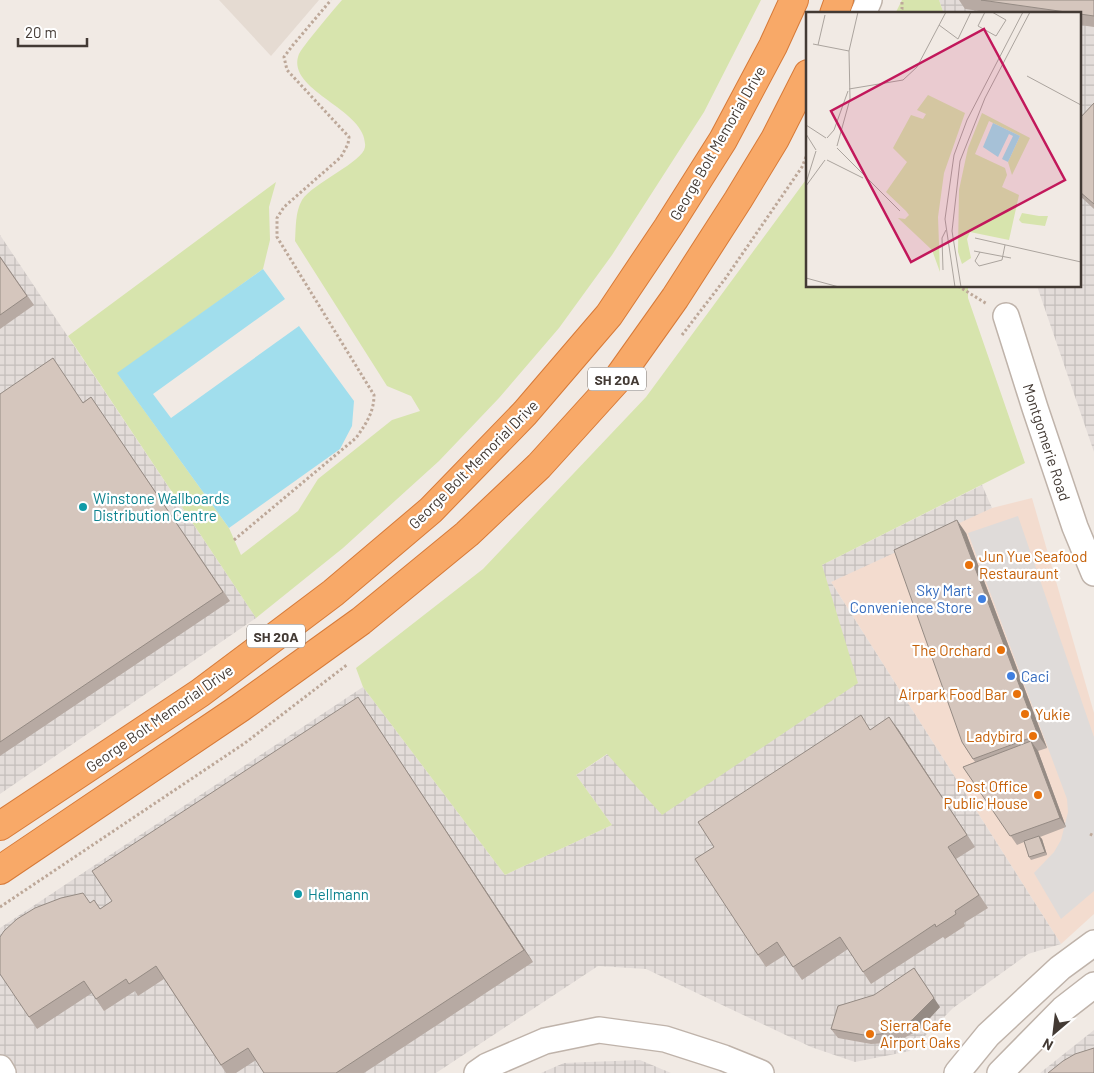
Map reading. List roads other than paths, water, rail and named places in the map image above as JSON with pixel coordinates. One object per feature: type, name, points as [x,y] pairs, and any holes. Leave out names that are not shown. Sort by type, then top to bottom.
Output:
[{"type":"highway","name":"George Bolt Memorial Drive","points":[[0,826],[200,693],[333,593],[431,510],[525,414],[609,314],[668,227],[727,133],[773,46],[794,0]]},
{"type":"highway","points":[[835,12],[839,0]]},
{"type":"highway","name":"SH 20A","points":[[0,870],[240,708],[361,621],[467,534],[539,466],[616,381],[675,298],[770,147],[806,78]]},
{"type":"street","points":[[864,12],[869,0]]},
{"type":"street","name":"Montgomerie Road","points":[[1006,316],[1075,527],[1093,570]]},
{"type":"street","points":[[957,1073],[988,1035],[1060,968],[1094,943]]},
{"type":"street","points":[[1000,1073],[1064,1009],[1094,985]]},
{"type":"street","points":[[477,1073],[487,1066],[545,1041],[598,1030],[665,1039],[724,1058],[761,1073]]},
{"type":"street","points":[[0,1068],[3,1073]]},
{"type":"water","points":[[263,269],[285,299],[153,394],[171,418],[299,326],[354,401],[352,426],[340,449],[229,528],[117,373]]},
{"type":"place","name":"Winstone Wallboards Distribution Centre","points":[[83,507]]},
{"type":"place","name":"Jun Yue Seafood Restauraunt","points":[[969,565]]},
{"type":"place","name":"Sky Mart Convenience Store","points":[[982,599]]},
{"type":"place","name":"The Orchard","points":[[1001,650]]},
{"type":"place","name":"Caci","points":[[1011,676]]},
{"type":"place","name":"Airpark Food Bar","points":[[1017,694]]},
{"type":"place","name":"Yukie","points":[[1025,714]]},
{"type":"place","name":"Ladybird","points":[[1033,736]]},
{"type":"place","name":"Post Office Public House","points":[[1038,795]]},
{"type":"place","name":"Hellmann","points":[[298,894]]},
{"type":"place","name":"Sierra Cafe Airport Oaks","points":[[870,1034]]}]
